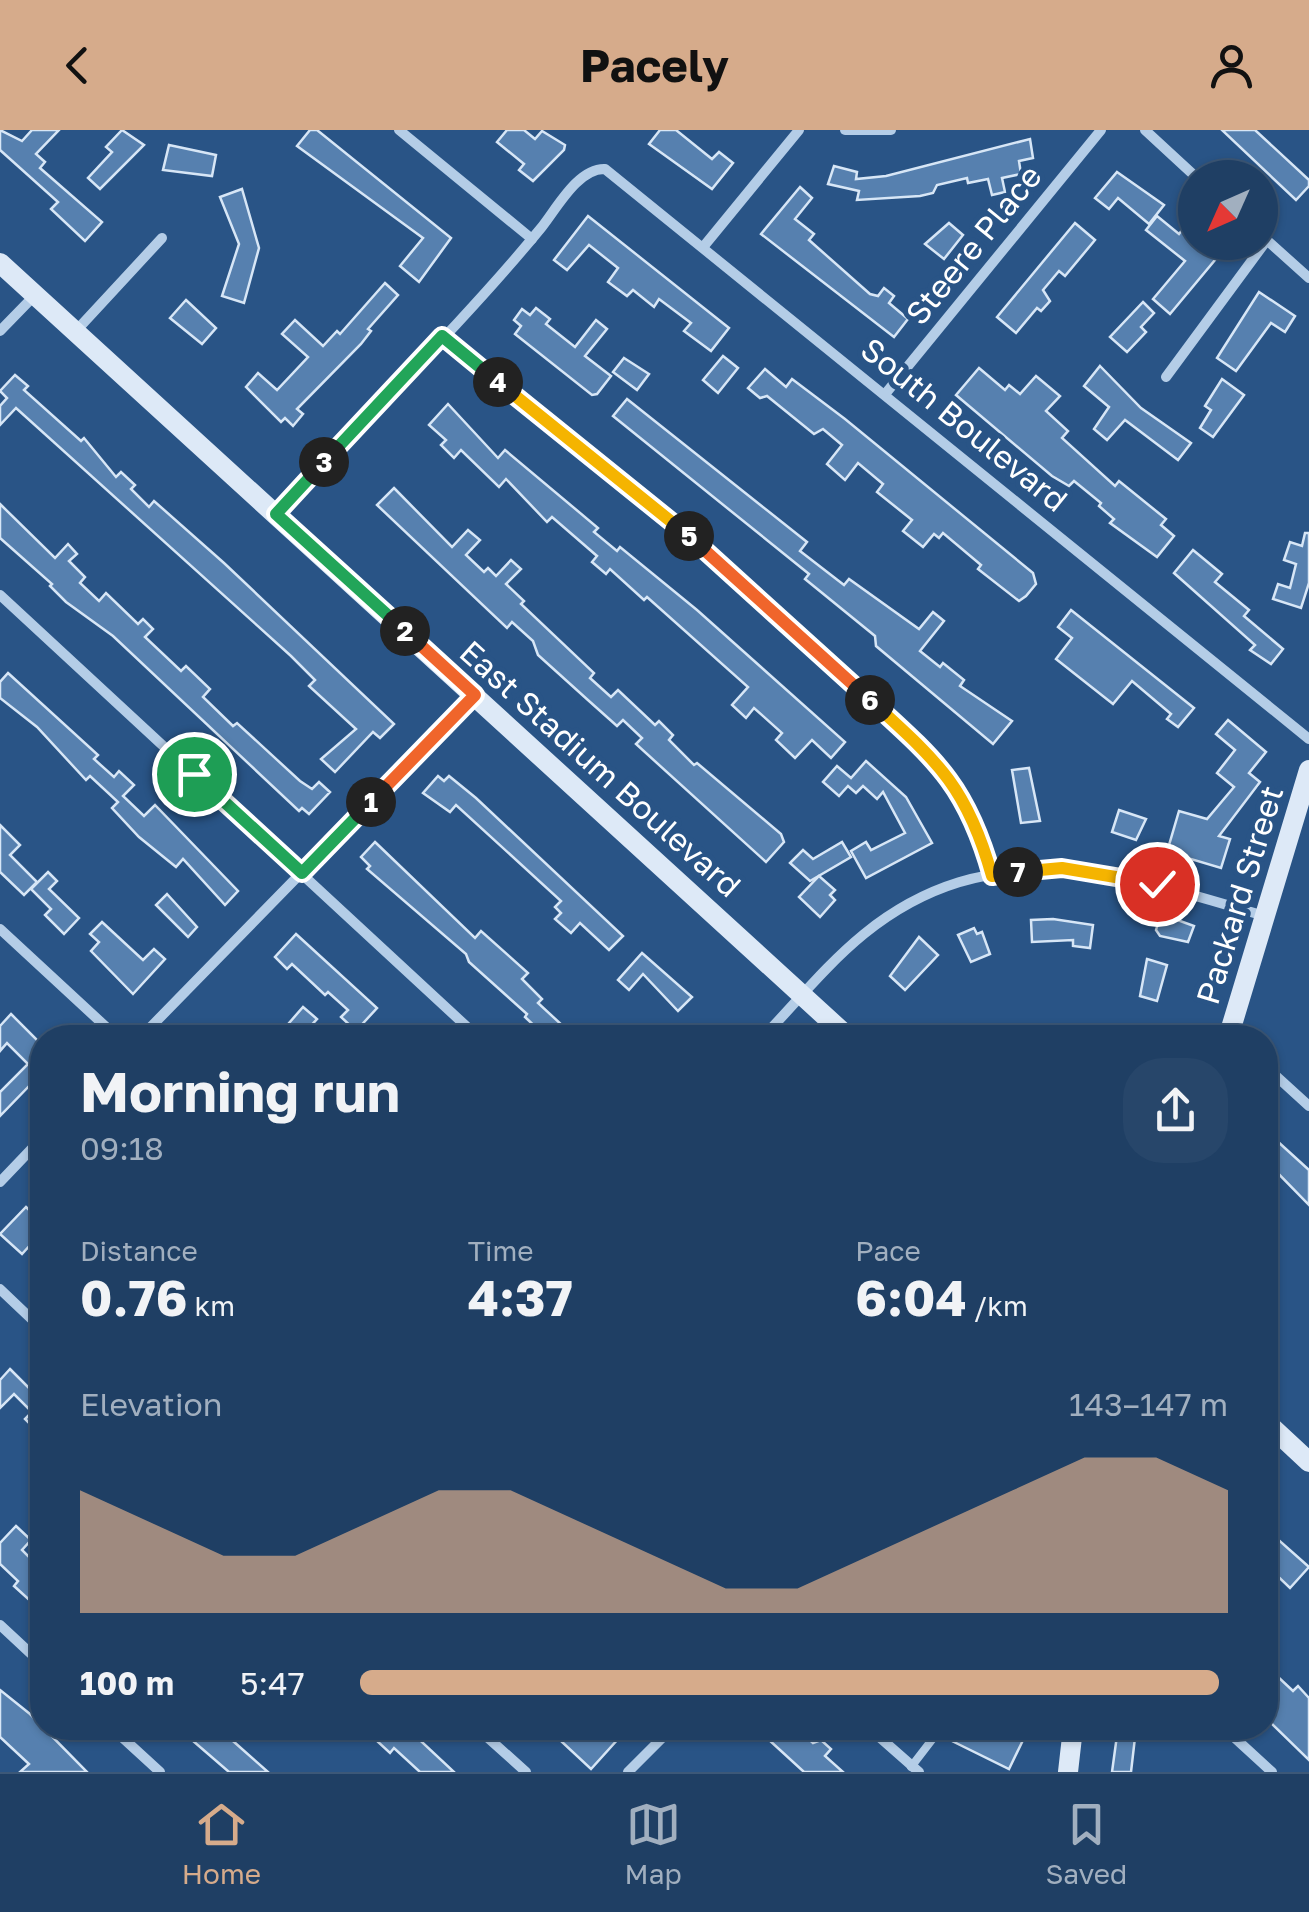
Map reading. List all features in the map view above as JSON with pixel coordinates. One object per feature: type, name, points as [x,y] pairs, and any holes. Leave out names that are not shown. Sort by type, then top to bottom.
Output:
[{"type":"main road","name":"East Stadium Boulevard","points":[[0,263],[835,1025]]},
{"type":"main road","name":"Packard Street","points":[[1233,1025],[1264,916],[1306,792],[1309,770]]},
{"type":"main road","points":[[1278,1433],[1309,1462]]},
{"type":"main road","points":[[1068,1772],[1071,1740]]},
{"type":"street","points":[[276,514],[532,239],[399,130]]},
{"type":"street","points":[[704,246],[799,130]]},
{"type":"street","points":[[845,130],[891,130]]},
{"type":"street","name":"Steere Place","points":[[886,393],[1102,130]]},
{"type":"street","points":[[1144,130],[1178,161]]},
{"type":"street","name":"South Boulevard","points":[[532,239],[582,177],[593,169],[605,169],[1309,739]]},
{"type":"street","points":[[75,332],[162,238]]},
{"type":"street","points":[[1278,250],[1309,278]]},
{"type":"street","points":[[1166,377],[1248,260]]},
{"type":"street","points":[[0,331],[35,295]]},
{"type":"street","points":[[442,336],[707,551],[928,753],[967,803],[992,876]]},
{"type":"street","points":[[0,595],[465,1025]]},
{"type":"street","points":[[153,1025],[475,695]]},
{"type":"street","points":[[774,1025],[839,956],[881,923],[946,888],[992,876],[1062,868],[1108,873],[1264,916]]},
{"type":"street","points":[[0,929],[104,1025]]},
{"type":"street","points":[[1278,1078],[1309,1106]]},
{"type":"street","points":[[0,1182],[30,1151]]},
{"type":"street","points":[[0,1290],[30,1318]]},
{"type":"street","points":[[0,1625],[30,1653]]},
{"type":"street","points":[[125,1740],[160,1772]]},
{"type":"street","points":[[490,1740],[526,1772]]},
{"type":"street","points":[[628,1772],[660,1740]]},
{"type":"street","points":[[882,1740],[915,1769]]},
{"type":"street","points":[[1237,1740],[1272,1772]]},
{"type":"lane","points":[[915,1769],[934,1740]]},
{"type":"building","points":[[0,130],[22,141],[32,130],[59,130],[36,154],[45,162],[40,168],[102,222],[85,241],[51,209],[58,202],[0,150]]},
{"type":"building","points":[[122,130],[144,145],[100,189],[88,178],[112,152],[106,147]]},
{"type":"building","points":[[310,130],[317,130],[451,238],[419,282],[400,266],[423,238],[297,146]]},
{"type":"building","points":[[507,130],[524,130],[535,139],[542,131],[565,145],[564,150],[533,181],[519,170],[524,164],[497,142]]},
{"type":"building","points":[[660,130],[676,130],[712,159],[719,152],[733,163],[712,189],[649,144]]},
{"type":"building","points":[[1222,130],[1255,130],[1309,180],[1309,186],[1296,200],[1278,183],[1278,160],[1254,160]]},
{"type":"building","points":[[1030,139],[1033,158],[1019,161],[1021,174],[1002,178],[1005,192],[992,195],[988,179],[968,183],[967,178],[937,185],[933,193],[920,196],[857,200],[859,191],[828,184],[834,166],[857,172],[856,179],[886,176]]},
{"type":"building","points":[[169,145],[216,155],[212,176],[163,170]]},
{"type":"building","points":[[1117,172],[1164,205],[1149,224],[1118,198],[1109,209],[1095,198]]},
{"type":"building","points":[[800,187],[812,198],[795,219],[814,234],[809,240],[870,294],[878,296],[884,288],[894,296],[889,303],[908,319],[894,337],[761,234]]},
{"type":"building","points":[[242,189],[259,248],[244,303],[222,296],[239,244],[220,197]]},
{"type":"building","points":[[588,216],[729,328],[711,351],[684,331],[691,323],[659,299],[654,307],[633,290],[627,296],[608,282],[618,268],[589,245],[567,270],[554,260]]},
{"type":"building","points":[[1157,216],[1178,233],[1178,255],[1146,230]]},
{"type":"building","points":[[949,223],[963,235],[944,259],[925,244]]},
{"type":"building","points":[[1075,223],[1095,240],[1065,276],[1059,271],[1043,290],[1050,301],[1041,311],[1037,308],[1016,333],[997,317]]},
{"type":"building","points":[[1215,260],[1170,314],[1153,299],[1185,261]]},
{"type":"building","points":[[385,283],[398,295],[368,329],[371,331],[361,344],[297,409],[303,414],[293,426],[285,418],[281,422],[246,387],[258,373],[277,390],[308,357],[282,334],[295,320],[323,346],[337,331],[340,334]]},
{"type":"building","points":[[1259,292],[1295,316],[1285,332],[1271,323],[1236,371],[1217,358]]},
{"type":"building","points":[[186,300],[216,328],[202,344],[170,318]]},
{"type":"building","points":[[1143,302],[1154,313],[1141,327],[1146,332],[1127,352],[1110,337]]},
{"type":"building","points":[[536,308],[550,319],[546,324],[575,347],[596,320],[607,329],[585,356],[611,376],[597,394],[592,395],[515,334],[521,326],[514,320],[522,309],[530,315]]},
{"type":"building","points":[[723,356],[738,368],[718,393],[703,380]]},
{"type":"building","points":[[624,358],[649,374],[637,390],[613,372]]},
{"type":"building","points":[[1100,366],[1141,408],[1191,443],[1178,460],[1125,420],[1107,440],[1094,429],[1109,407],[1084,386]]},
{"type":"building","points":[[979,368],[1005,390],[1009,385],[1020,394],[1036,376],[1060,396],[1046,411],[1068,431],[1062,438],[1115,486],[1119,481],[1166,519],[1161,525],[1174,536],[1157,557],[1110,523],[1114,519],[1099,506],[1101,503],[1074,481],[1069,486],[1052,476],[956,395]]},
{"type":"building","points":[[765,369],[786,387],[792,379],[845,419],[1033,573],[1036,584],[1019,601],[978,569],[981,565],[943,533],[939,538],[934,534],[923,547],[903,531],[912,520],[877,492],[883,484],[858,463],[845,480],[827,464],[842,445],[823,429],[814,434],[767,396],[760,398],[748,388]]},
{"type":"building","points":[[15,375],[28,386],[24,390],[81,441],[84,438],[116,477],[121,472],[149,507],[154,501],[224,563],[394,724],[380,738],[373,732],[335,772],[321,759],[356,729],[309,686],[315,680],[291,656],[16,408],[0,425],[0,406],[7,398],[0,391]]},
{"type":"building","points":[[1222,379],[1244,395],[1213,437],[1200,428],[1211,410],[1205,406]]},
{"type":"building","points":[[627,399],[807,542],[800,551],[844,585],[849,579],[919,629],[933,612],[944,621],[920,651],[940,667],[943,663],[964,680],[960,686],[1012,721],[993,744],[876,646],[875,636],[805,579],[809,574],[613,416]]},
{"type":"building","points":[[448,404],[498,458],[505,450],[598,528],[594,532],[617,551],[620,547],[697,610],[845,742],[831,758],[812,740],[795,758],[776,740],[782,733],[754,708],[746,718],[732,705],[748,687],[647,597],[644,600],[610,569],[606,574],[592,562],[597,556],[552,517],[547,522],[506,479],[499,487],[461,450],[454,458],[441,445],[446,440],[429,425]]},
{"type":"building","points":[[394,488],[452,547],[468,530],[480,540],[466,555],[484,572],[488,568],[496,576],[511,560],[521,569],[506,584],[524,601],[521,604],[594,673],[590,678],[611,697],[618,690],[655,725],[659,721],[673,735],[669,740],[694,765],[697,763],[781,834],[784,842],[766,862],[636,744],[642,738],[623,720],[617,726],[538,655],[533,641],[512,622],[507,628],[377,505]]},
{"type":"building","points":[[0,504],[55,558],[68,544],[77,554],[69,561],[85,577],[80,583],[99,601],[106,593],[138,624],[143,619],[153,629],[145,637],[181,671],[186,666],[210,689],[203,697],[233,726],[237,723],[300,781],[312,789],[319,782],[330,792],[309,814],[302,808],[299,811],[113,636],[66,602],[52,584],[0,538]]},
{"type":"building","points":[[1305,533],[1309,533],[1309,583],[1301,608],[1273,599],[1278,584],[1290,588],[1296,564],[1284,560],[1290,542],[1302,546]]},
{"type":"building","points":[[1193,550],[1222,574],[1215,582],[1249,610],[1244,616],[1283,649],[1271,664],[1250,650],[1255,645],[1174,573]]},
{"type":"building","points":[[1071,610],[1194,708],[1178,727],[1167,719],[1171,714],[1132,681],[1113,704],[1056,659],[1072,638],[1058,627]]},
{"type":"building","points":[[8,673],[98,755],[94,759],[114,777],[119,771],[134,785],[123,796],[144,816],[155,805],[238,891],[225,905],[183,859],[176,867],[139,837],[112,808],[118,802],[90,776],[86,780],[37,727],[0,698],[0,682]]},
{"type":"building","points":[[1228,720],[1266,752],[1249,773],[1260,782],[1219,836],[1230,839],[1221,868],[1167,852],[1179,811],[1207,819],[1234,787],[1217,773],[1235,750],[1216,734]]},
{"type":"building","points":[[866,761],[906,797],[932,843],[866,878],[851,851],[866,842],[871,850],[905,833],[883,792],[877,799],[863,786],[856,793],[848,786],[839,796],[823,782],[837,766],[851,778]]},
{"type":"building","points":[[1029,768],[1040,821],[1021,823],[1012,770]]},
{"type":"building","points":[[438,776],[444,781],[449,776],[476,798],[623,936],[609,950],[580,923],[571,933],[555,919],[561,913],[555,907],[561,901],[456,805],[450,812],[423,793]]},
{"type":"building","points":[[1119,810],[1146,819],[1136,840],[1112,832]]},
{"type":"building","points":[[0,825],[20,845],[10,855],[37,882],[24,895],[0,872]]},
{"type":"building","points":[[375,842],[475,938],[481,931],[528,973],[522,979],[542,999],[538,1003],[562,1025],[533,1025],[525,1017],[527,1014],[469,962],[466,954],[367,869],[370,866],[361,857]]},
{"type":"building","points":[[842,842],[851,857],[810,881],[790,863],[803,850],[813,859]]},
{"type":"building","points":[[48,872],[57,881],[49,889],[79,918],[64,934],[45,915],[51,909],[31,889]]},
{"type":"building","points":[[819,876],[835,890],[830,895],[835,900],[820,917],[799,897]]},
{"type":"building","points":[[167,894],[197,927],[188,937],[156,905]]},
{"type":"building","points":[[1161,914],[1194,926],[1188,942],[1160,936],[1156,930]]},
{"type":"building","points":[[1031,920],[1093,925],[1090,948],[1073,946],[1073,940],[1032,942]]},
{"type":"building","points":[[102,922],[143,960],[154,949],[165,959],[133,994],[91,951],[99,942],[90,934]]},
{"type":"building","points":[[974,928],[977,934],[982,932],[990,954],[971,962],[958,935]]},
{"type":"building","points":[[296,934],[377,1008],[361,1025],[350,1025],[341,1017],[348,1010],[328,992],[325,995],[292,964],[287,969],[275,957]]},
{"type":"building","points":[[919,937],[938,955],[905,990],[890,976]]},
{"type":"building","points":[[642,953],[692,997],[678,1011],[643,974],[629,990],[618,980]]},
{"type":"building","points":[[1147,959],[1167,965],[1157,1001],[1140,996]]},
{"type":"building","points":[[303,1007],[317,1019],[311,1025],[287,1025]]},
{"type":"building","points":[[11,1014],[30,1033],[30,1085],[0,1116],[0,1092],[28,1064],[7,1043],[0,1051],[0,1026]]},
{"type":"building","points":[[1278,1142],[1309,1170],[1309,1205],[1278,1173]]},
{"type":"building","points":[[26,1207],[30,1211],[30,1245],[22,1254],[0,1234]]},
{"type":"building","points":[[10,1369],[30,1389],[30,1410],[14,1394],[0,1408],[0,1380]]},
{"type":"building","points":[[16,1526],[30,1539],[22,1550],[30,1558],[30,1601],[14,1586],[18,1581],[0,1564],[0,1543]]},
{"type":"building","points":[[1278,1540],[1309,1567],[1290,1588],[1278,1576]]},
{"type":"building","points":[[1278,1677],[1293,1691],[1298,1686],[1309,1698],[1309,1760],[1278,1730]]},
{"type":"building","points":[[0,1690],[30,1714],[30,1740],[56,1740],[87,1772],[20,1772],[29,1764],[0,1737]]},
{"type":"building","points":[[192,1740],[234,1740],[268,1772],[229,1772]]},
{"type":"building","points":[[420,1740],[454,1772],[420,1772],[394,1748],[390,1753],[377,1741]]},
{"type":"building","points":[[560,1740],[617,1740],[591,1769]]},
{"type":"building","points":[[769,1740],[821,1740],[831,1749],[825,1756],[843,1772],[804,1772]]},
{"type":"building","points":[[950,1740],[1023,1740],[1009,1769]]},
{"type":"building","points":[[1116,1740],[1135,1740],[1131,1772],[1112,1772]]},
{"type":"route","points":[[194,774],[302,873],[475,695],[276,514],[442,336],[707,551],[928,753],[949,775],[967,803],[992,876],[1062,868],[1157,884]]}]
